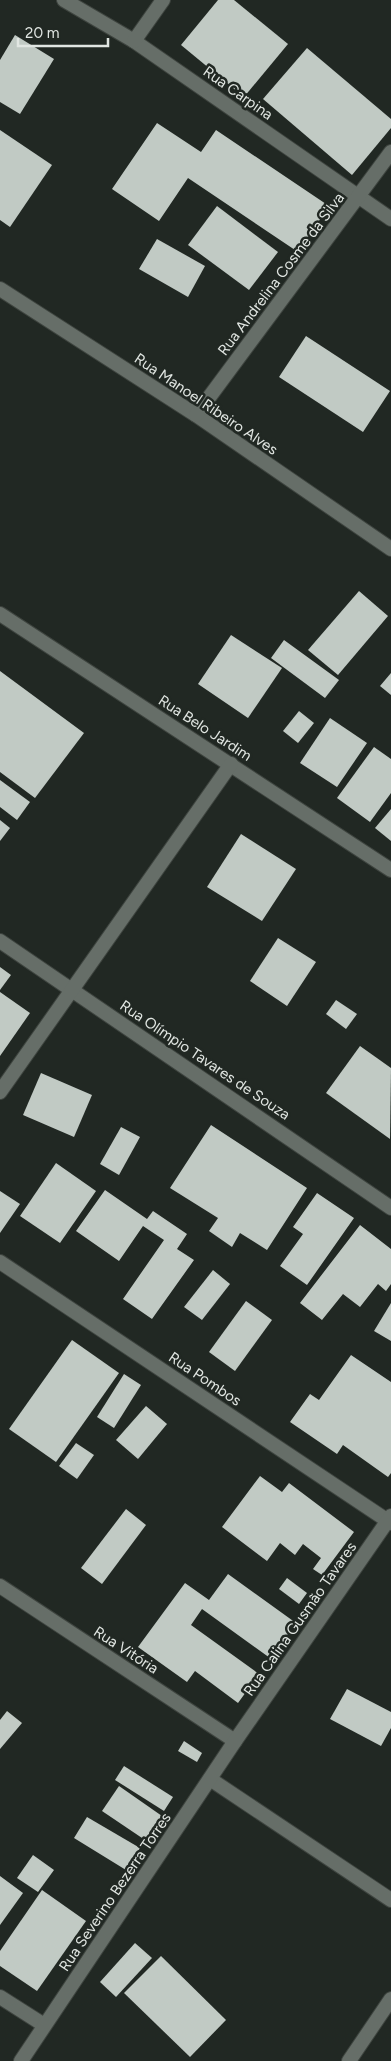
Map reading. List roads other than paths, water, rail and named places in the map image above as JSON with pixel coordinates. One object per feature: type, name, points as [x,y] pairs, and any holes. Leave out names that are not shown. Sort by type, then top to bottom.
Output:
[{"type":"street","name":"Rua Carpina","points":[[64,0],[134,41],[391,218]]},
{"type":"street","points":[[134,41],[163,0]]},
{"type":"street","name":"Rua Andrelina Cosme da Silva","points":[[196,415],[391,152]]},
{"type":"street","name":"Rua Manoel Ribeiro Alves","points":[[0,289],[196,415],[391,549]]},
{"type":"street","name":"Rua Belo Jardim","points":[[0,614],[391,870]]},
{"type":"street","points":[[0,1092],[231,764]]},
{"type":"street","name":"Rua Olímpio Tavares de Souza","points":[[0,941],[391,1208]]},
{"type":"street","name":"Rua Pombos","points":[[0,1262],[390,1520]]},
{"type":"street","name":"Rua Calina Gusmão Tavares","points":[[235,1741],[390,1520]]},
{"type":"street","name":"Rua Vitória","points":[[0,1586],[235,1741]]},
{"type":"street","name":"Rua Severino Bezerra Torres","points":[[21,2061],[235,1741]]},
{"type":"street","points":[[210,1779],[391,1900]]},
{"type":"street","points":[[0,1997],[44,2026]]},
{"type":"street","points":[[349,2061],[391,1999]]}]
